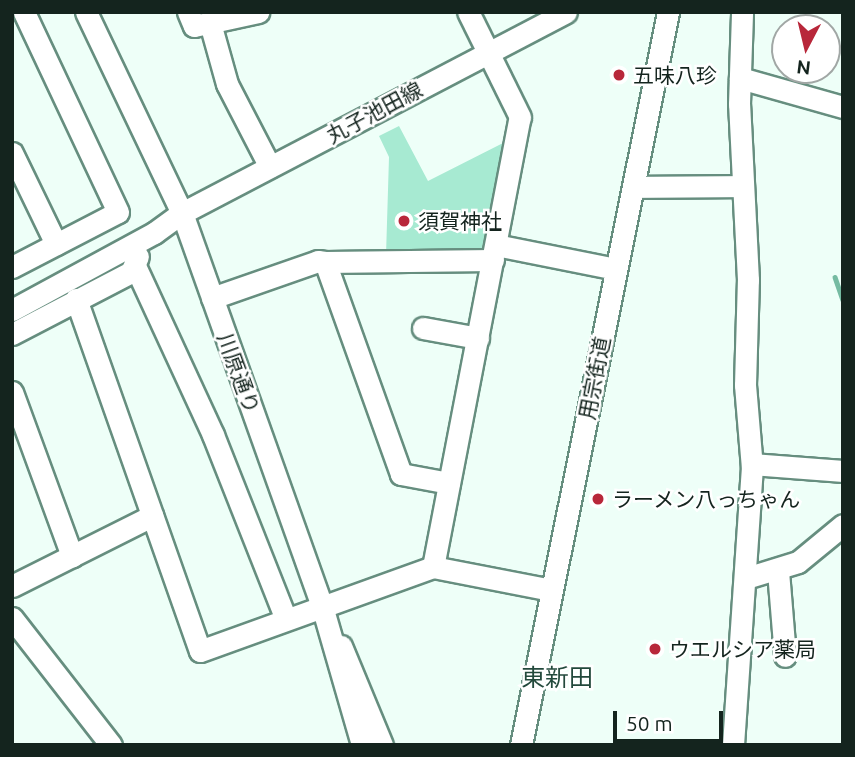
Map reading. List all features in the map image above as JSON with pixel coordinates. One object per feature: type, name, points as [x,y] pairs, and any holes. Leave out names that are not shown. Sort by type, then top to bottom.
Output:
[{"type":"street","points":[[12,267],[118,212],[24,12]]},
{"type":"street","name":"川原通り","points":[[86,12],[182,213],[322,606],[362,745]]},
{"type":"street","points":[[188,12],[194,26],[258,12]]},
{"type":"street","points":[[433,567],[520,117],[468,12]]},
{"type":"street","name":"丸子池田線","points":[[12,310],[182,213],[566,12]]},
{"type":"street","name":"用宗街道","points":[[521,740],[668,12]]},
{"type":"street","points":[[733,745],[752,464],[745,385],[748,280],[740,78],[742,12]]},
{"type":"street","points":[[210,23],[226,84],[270,167]]},
{"type":"street","points":[[740,78],[843,107]]},
{"type":"street","points":[[12,153],[56,244]]},
{"type":"street","points":[[633,187],[743,186]]},
{"type":"street","points":[[147,232],[136,268],[213,435],[286,620]]},
{"type":"street","name":"丸子池田線","points":[[12,294],[147,232]]},
{"type":"street","points":[[212,298],[318,261],[495,253],[616,269]]},
{"type":"street","points":[[325,262],[401,474],[449,483]]},
{"type":"street","points":[[12,334],[136,268]]},
{"type":"street","points":[[76,299],[200,651],[433,567],[551,590]]},
{"type":"street","points":[[423,328],[478,338]]},
{"type":"street","points":[[12,392],[72,556]]},
{"type":"street","points":[[752,464],[843,471]]},
{"type":"street","points":[[12,586],[152,516]]},
{"type":"street","points":[[746,578],[778,571],[816,550],[843,525]]},
{"type":"street","points":[[778,571],[785,656]]},
{"type":"street","points":[[322,606],[382,745]]},
{"type":"street","points":[[12,618],[111,745]]},
{"type":"green space","points":[[399,126],[428,181],[507,141],[487,247],[480,254],[386,255],[389,157],[379,136]]},
{"type":"waterway","points":[[835,277],[843,300]]},
{"type":"place","name":"五味八珍","points":[[619,75]]},
{"type":"place","name":"須賀神社","points":[[404,221]]},
{"type":"place","name":"ラーメン八っちゃん","points":[[598,499]]},
{"type":"place","name":"ウエルシア薬局","points":[[655,649]]},
{"type":"district","name":"東新田","points":[[557,678]]}]
